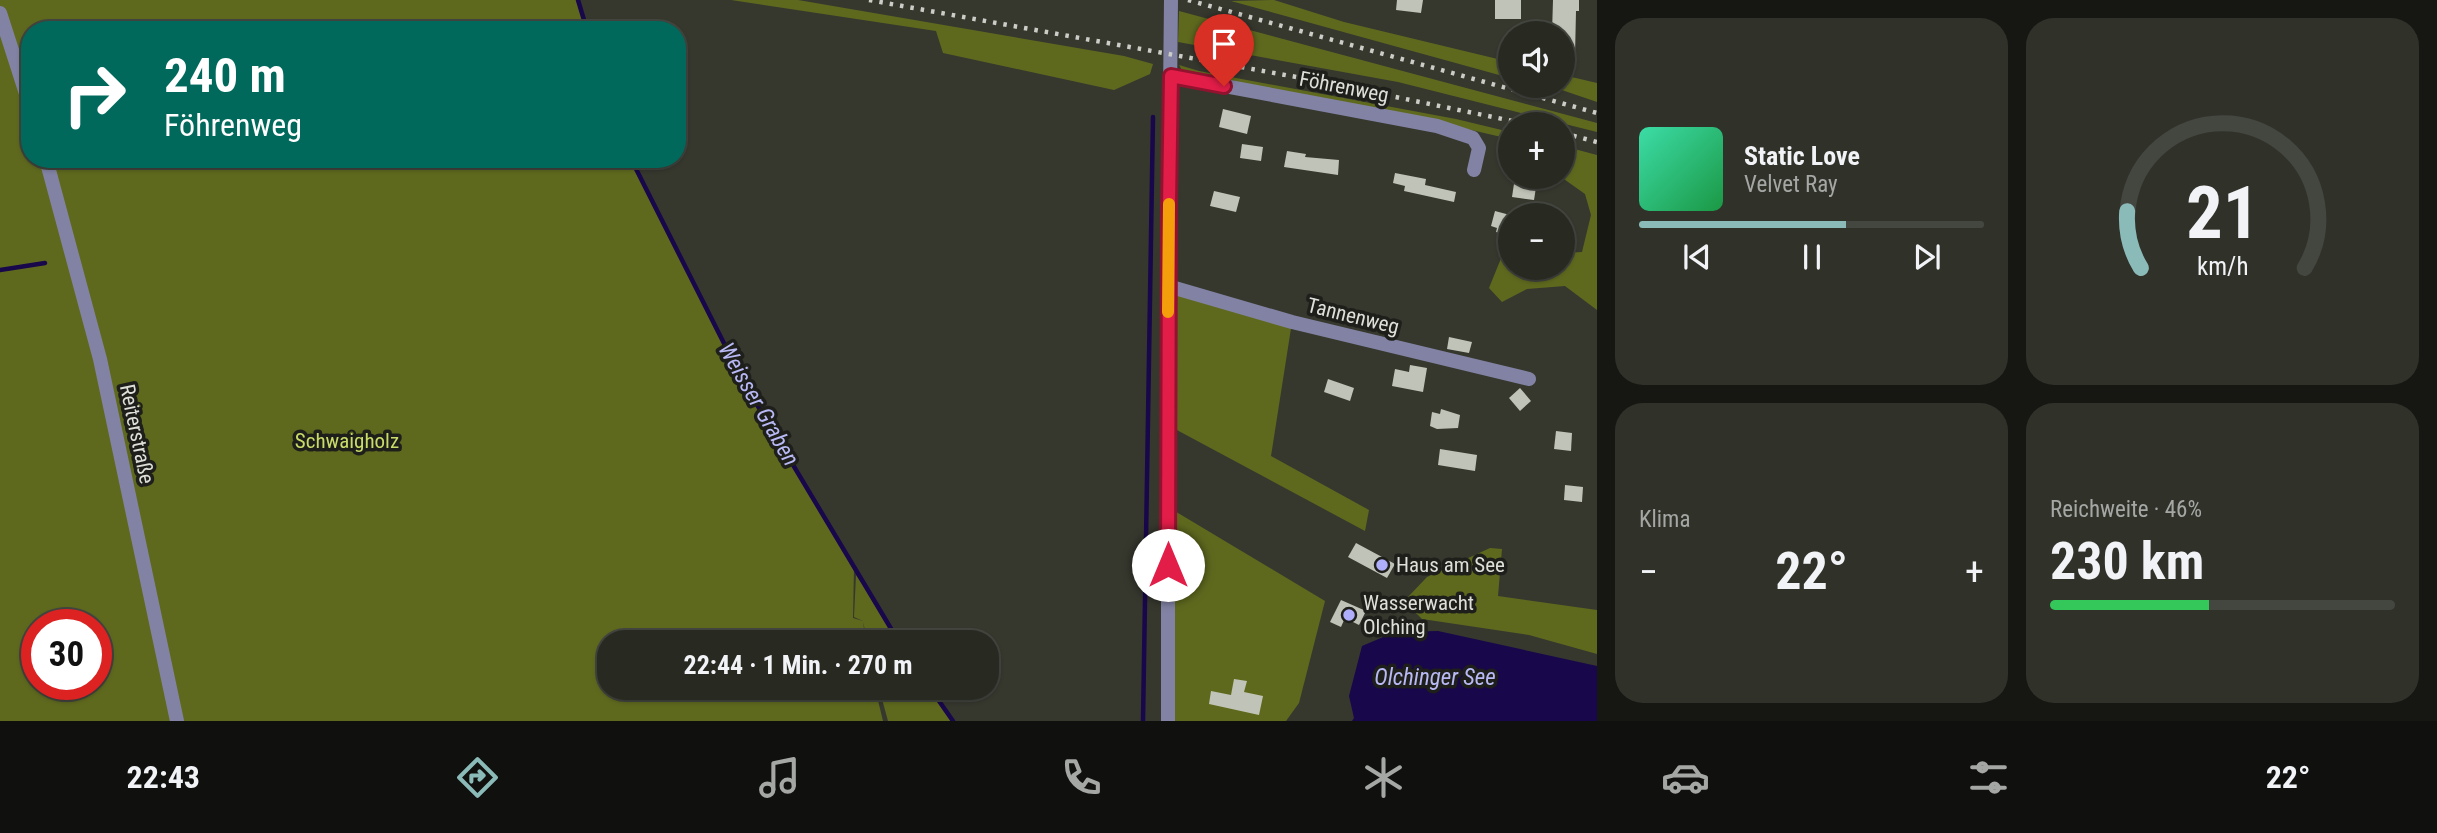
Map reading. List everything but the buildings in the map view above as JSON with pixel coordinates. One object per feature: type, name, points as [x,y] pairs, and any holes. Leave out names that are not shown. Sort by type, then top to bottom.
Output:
[{"type":"street","points":[[1168,721],[1171,0]]},
{"type":"street","points":[[0,13],[21,78]]},
{"type":"street","name":"Föhrenweg","points":[[1171,76],[1437,126],[1473,138],[1479,149],[1474,170]]},
{"type":"street","name":"Reiterstraße","points":[[48,168],[100,359],[177,721]]},
{"type":"street","name":"Tannenweg","points":[[1168,286],[1319,329],[1529,379]]},
{"type":"green space","name":"Schwaigholz","points":[[0,0],[578,0],[584,21],[21,21],[21,168],[636,168],[744,383],[854,567],[853,618],[863,621],[854,617],[856,575],[894,630],[865,630],[863,622],[864,630],[597,630],[597,700],[878,700],[883,721],[0,721]]},
{"type":"green space","points":[[731,0],[798,0],[1124,56],[1153,64],[1150,74],[1114,90],[943,53],[936,31]]},
{"type":"green space","points":[[1274,0],[1344,22],[1498,59],[1498,75],[1231,1]]},
{"type":"green space","points":[[1179,11],[1556,112],[1517,112],[1398,82],[1178,42]]},
{"type":"green space","points":[[1179,65],[1456,119],[1498,129],[1498,136],[1454,126],[1184,74]]},
{"type":"green space","points":[[1575,78],[1597,83],[1597,102],[1575,94]]},
{"type":"green space","points":[[1575,117],[1597,123],[1597,132],[1575,126]]},
{"type":"green space","points":[[1575,149],[1597,155],[1597,310],[1565,286],[1527,289],[1502,302],[1489,288],[1498,266],[1498,280],[1575,280],[1575,252],[1582,252],[1591,215],[1585,194],[1575,187]]},
{"type":"green space","points":[[1176,291],[1292,322],[1271,456],[1369,510],[1365,531],[1175,429]]},
{"type":"green space","points":[[1173,510],[1325,601],[1299,703],[1286,721],[1172,721]]},
{"type":"green space","points":[[1490,548],[1502,549],[1498,596],[1597,610],[1597,654],[1529,635],[1422,619],[1414,611],[1407,598],[1427,577]]},
{"type":"green space","points":[[882,700],[940,700],[955,721],[888,721]]},
{"type":"water","name":"Olchinger See","points":[[1438,631],[1597,666],[1597,721],[1352,721],[1354,718],[1349,696],[1362,646],[1395,632]]},
{"type":"waterway","name":"Weisser Graben","points":[[578,0],[584,21]]},
{"type":"waterway","points":[[1143,721],[1153,117]]},
{"type":"waterway","name":"Weisser Graben","points":[[636,168],[744,383],[892,630]]},
{"type":"waterway","points":[[0,270],[45,263]]},
{"type":"waterway","name":"Weisser Graben","points":[[938,700],[953,721]]},
{"type":"railway","points":[[869,0],[1313,80],[1498,118]]},
{"type":"railway","points":[[1188,0],[1597,113]]},
{"type":"railway","points":[[1575,136],[1597,142]]},
{"type":"slow traffic","points":[[1168,312],[1169,204]]},
{"type":"place","name":"Haus am See","points":[[1382,565]]},
{"type":"place","name":"Wasserwacht Olching","points":[[1349,615]]},
{"type":"route","points":[[1168,565],[1171,76],[1224,86]]}]
